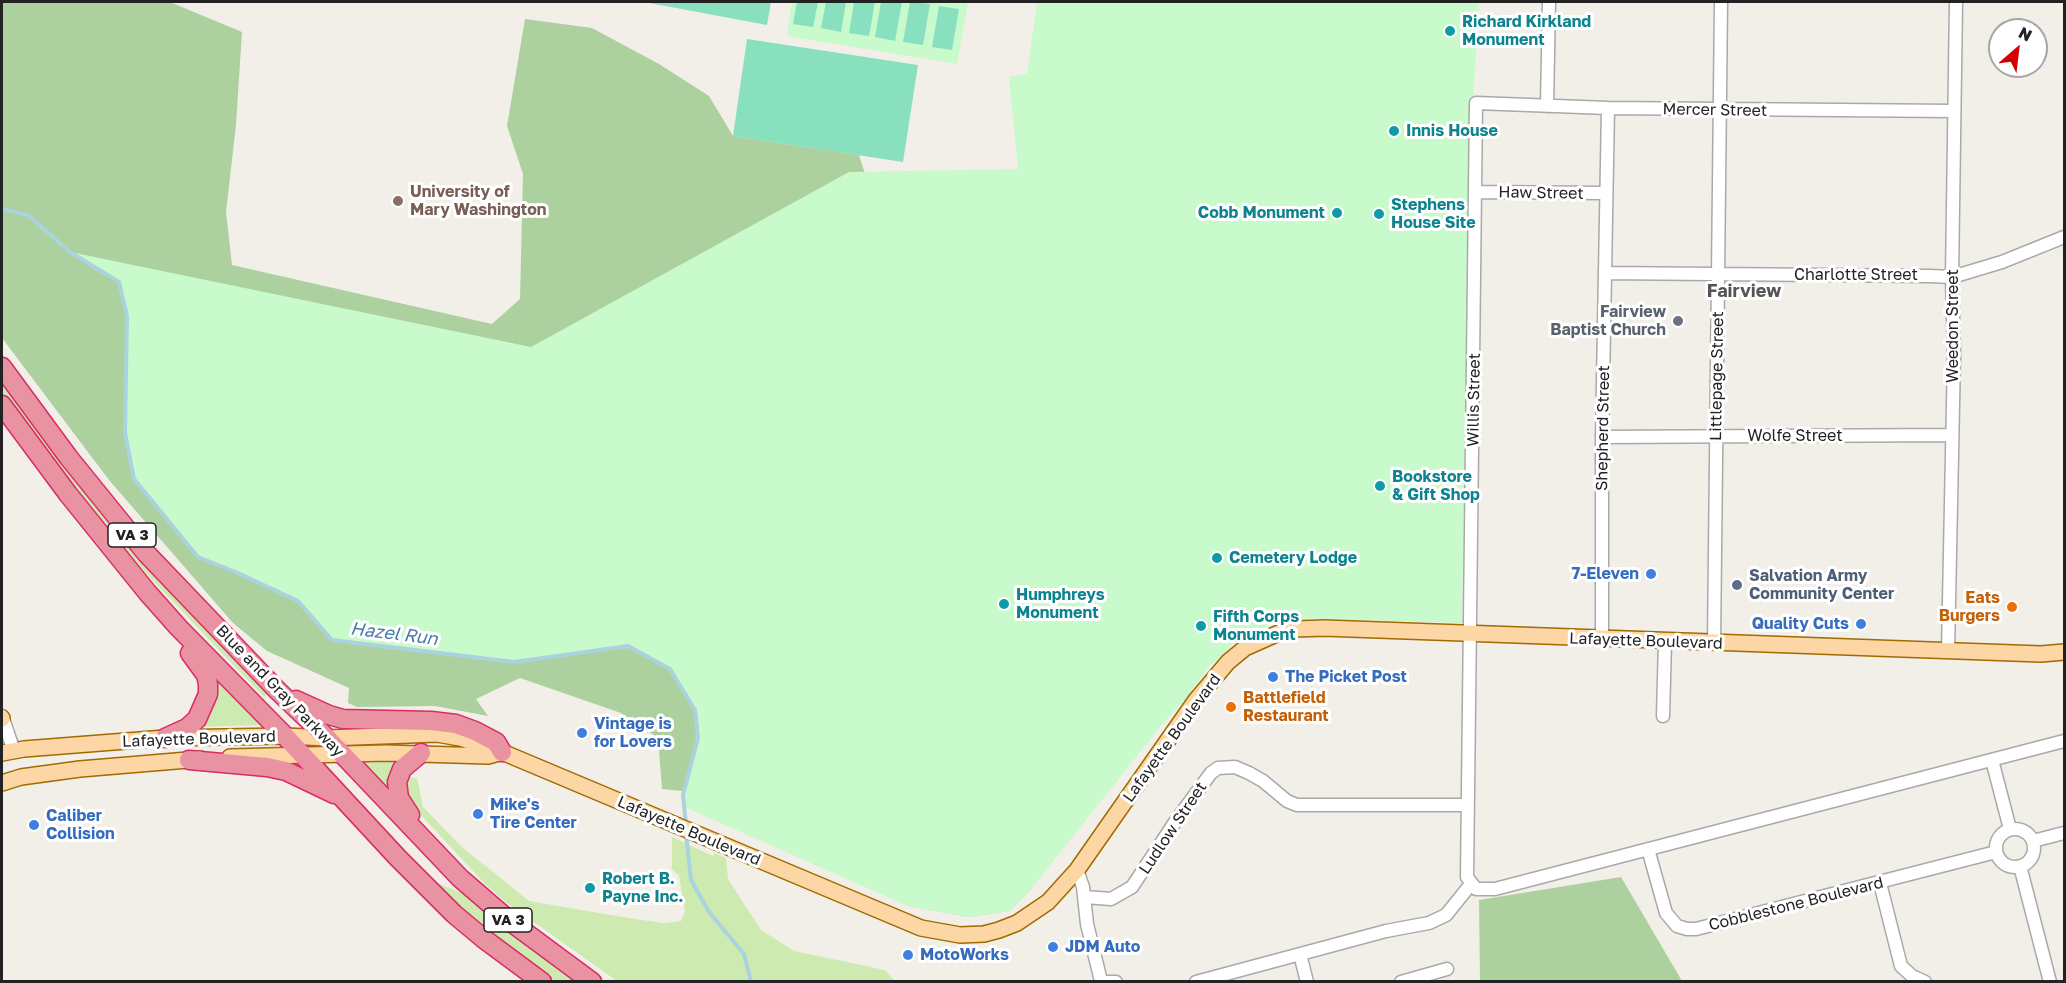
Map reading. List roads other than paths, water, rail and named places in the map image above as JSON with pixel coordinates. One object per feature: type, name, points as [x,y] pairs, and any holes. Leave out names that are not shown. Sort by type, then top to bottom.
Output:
[{"type":"highway","name":"Blue and Gray Parkway","points":[[2,367],[69,458],[146,553],[277,690],[327,738],[467,885],[502,915],[592,981]]},
{"type":"highway","name":"Blue and Gray Parkway","points":[[2,405],[68,494],[178,627],[285,736],[453,914],[542,981]]},
{"type":"highway","points":[[165,738],[187,728],[197,719],[208,693],[206,675],[185,643],[178,627]]},
{"type":"highway","points":[[277,690],[308,706],[343,719],[431,721],[456,724],[475,730],[496,742],[502,752]]},
{"type":"highway","points":[[421,753],[402,769],[397,787],[399,798],[432,850]]},
{"type":"highway","points":[[189,760],[267,767],[286,771],[345,800]]},
{"type":"main road","name":"Lafayette Boulevard","points":[[8,752],[165,738],[285,736],[327,738],[437,734],[460,738],[502,752],[921,928],[960,935],[984,934],[1017,924],[1048,902],[1077,870],[1196,700],[1228,662],[1245,648],[1281,632],[1296,629],[2041,654],[2064,652]]},
{"type":"main road","points":[[2,782],[13,769],[8,752]]},
{"type":"main road","name":"Lafayette Boulevard","points":[[2,782],[21,777],[80,769],[189,760],[302,754],[421,753],[488,756],[502,752]]},
{"type":"street","points":[[1547,106],[1549,2]]},
{"type":"street","name":"Littlepage Street","points":[[1713,643],[1721,2]]},
{"type":"street","name":"Weedon Street","points":[[1948,651],[1954,355],[1952,277],[1956,2]]},
{"type":"street","name":"Mercer Street","points":[[1476,103],[1719,110],[1954,111]]},
{"type":"street","name":"Willis Street","points":[[1471,884],[1467,878],[1466,866],[1471,634],[1476,103]]},
{"type":"street","name":"Shepherd Street","points":[[1602,639],[1602,437],[1608,108]]},
{"type":"street","name":"Haw Street","points":[[1476,192],[1606,193]]},
{"type":"street","name":"Charlotte Street","points":[[1605,273],[1952,277],[2002,262],[2064,237]]},
{"type":"street","name":"Wolfe Street","points":[[1602,437],[1952,435]]},
{"type":"street","points":[[1663,716],[1665,642]]},
{"type":"street","points":[[2,718],[8,752]]},
{"type":"street","points":[[1196,981],[1386,931],[1429,923],[1446,915],[1471,884],[1476,889],[1495,890],[2064,741]]},
{"type":"street","points":[[1992,760],[2010,829]]},
{"type":"street","name":"Ludlow Street","points":[[1085,897],[1111,898],[1132,886],[1174,822],[1210,773],[1218,768],[1235,767],[1249,772],[1287,801],[1298,805],[1468,805]]},
{"type":"street","points":[[2010,829],[2026,832],[2033,841],[2033,854],[2026,864],[2020,866],[2014,867],[2002,863],[1996,852],[1997,841],[2010,829]]},
{"type":"street","points":[[2033,841],[2064,833]]},
{"type":"street","name":"Cobblestone Boulevard","points":[[1648,849],[1666,913],[1677,926],[1687,929],[1707,927],[1996,852]]},
{"type":"street","points":[[2020,866],[2050,981]]},
{"type":"street","points":[[1077,870],[1085,897],[1087,924],[1100,981],[1116,981]]},
{"type":"street","points":[[1880,883],[1901,966],[1912,976],[1925,981]]},
{"type":"street","points":[[1300,954],[1307,981]]},
{"type":"street","points":[[1248,968],[1252,981]]},
{"type":"street","points":[[1401,981],[1447,969]]},
{"type":"waterway","name":"Hazel Run","points":[[2,209],[28,215],[70,252],[119,282],[127,316],[125,433],[134,479],[198,557],[298,601],[332,640],[514,662],[628,646],[670,669],[695,710],[698,738],[683,795],[686,825]]},
{"type":"waterway","name":"Hazel Run","points":[[686,833],[691,880],[709,912],[744,954],[751,982]]},
{"type":"place","name":"Richard Kirkland Monument","points":[[1450,31]]},
{"type":"place","name":"Innis House","points":[[1394,131]]},
{"type":"place","name":"University of Mary Washington","points":[[398,201]]},
{"type":"place","name":"Cobb Monument","points":[[1337,213]]},
{"type":"place","name":"Stephens House Site","points":[[1379,214]]},
{"type":"place","name":"Fairview Baptist Church","points":[[1678,321]]},
{"type":"place","name":"Bookstore & Gift Shop","points":[[1380,486]]},
{"type":"place","name":"Cemetery Lodge","points":[[1217,558]]},
{"type":"place","name":"7-Eleven","points":[[1651,574]]},
{"type":"place","name":"Salvation Army Community Center","points":[[1737,585]]},
{"type":"place","name":"Humphreys Monument","points":[[1004,604]]},
{"type":"place","name":"Eats Burgers","points":[[2012,607]]},
{"type":"place","name":"Quality Cuts","points":[[1861,624]]},
{"type":"place","name":"Fifth Corps Monument","points":[[1201,626]]},
{"type":"place","name":"The Picket Post","points":[[1273,677]]},
{"type":"place","name":"Battlefield Restaurant","points":[[1231,707]]},
{"type":"place","name":"Vintage is for Lovers","points":[[582,733]]},
{"type":"place","name":"Mike's Tire Center","points":[[478,814]]},
{"type":"place","name":"Caliber Collision","points":[[34,825]]},
{"type":"place","name":"Robert B. Payne Inc.","points":[[590,888]]},
{"type":"place","name":"JDM Auto","points":[[1053,947]]},
{"type":"place","name":"MotoWorks","points":[[908,955]]},
{"type":"district","name":"Fairview","points":[[1744,291]]}]
